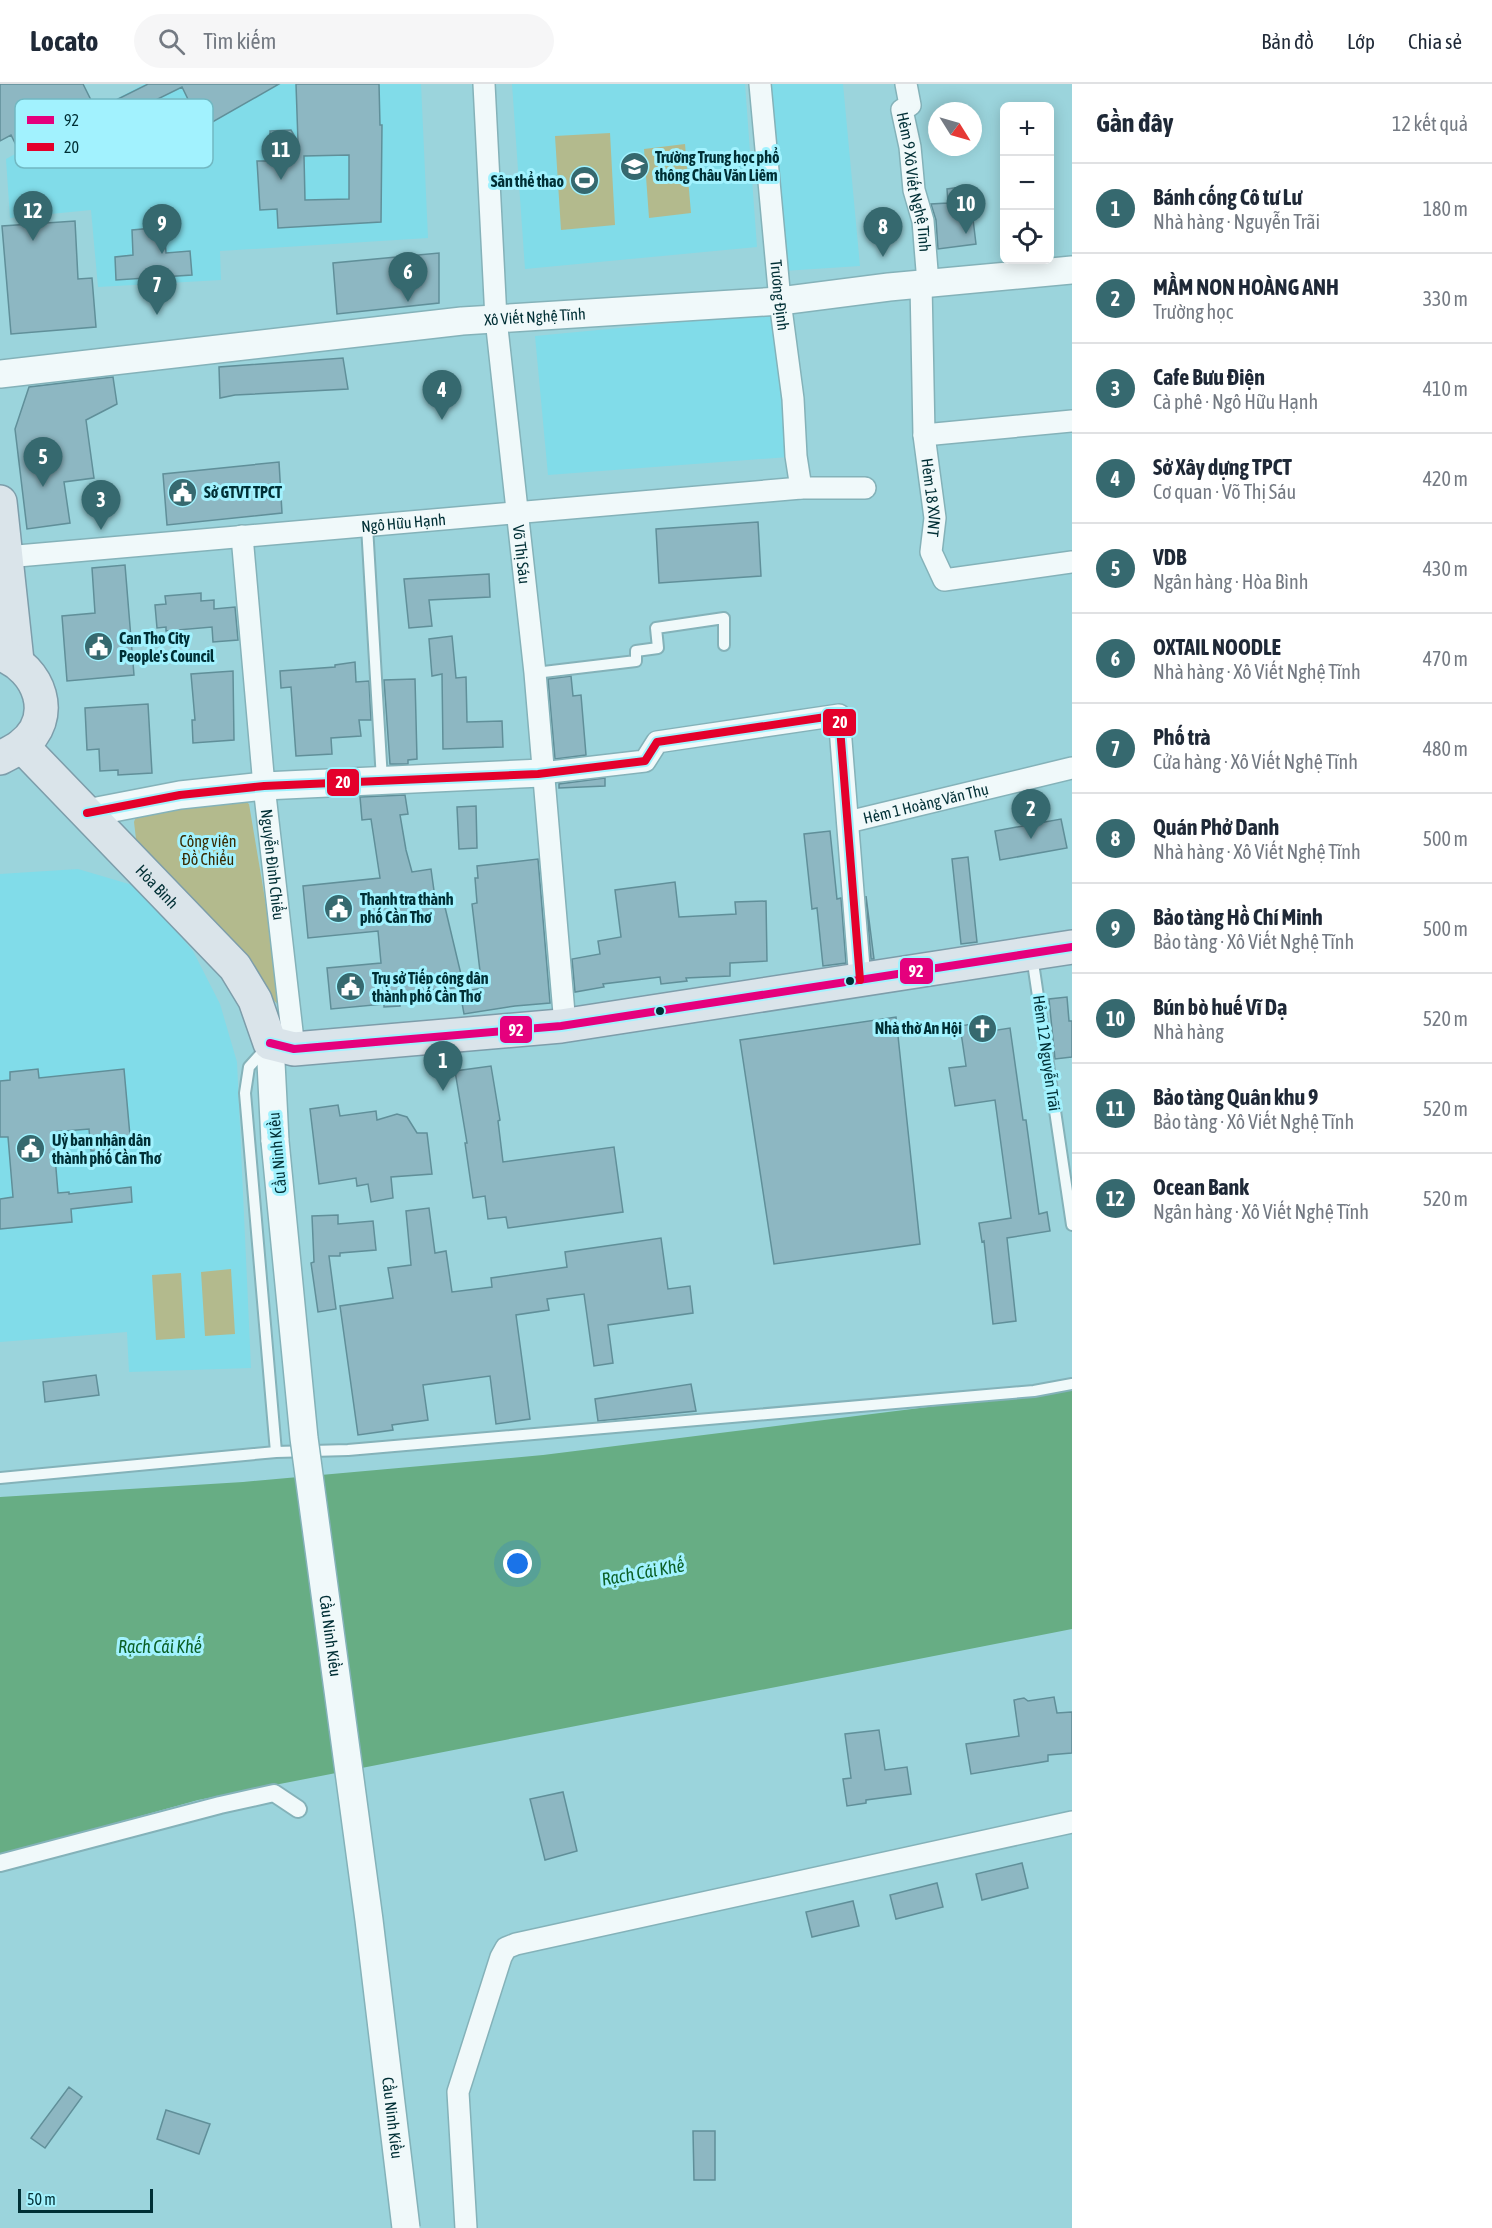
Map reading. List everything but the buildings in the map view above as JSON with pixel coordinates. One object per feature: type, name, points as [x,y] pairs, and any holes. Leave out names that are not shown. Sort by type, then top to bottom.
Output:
[{"type":"main road","points":[[0,502],[8,658],[29,672],[37,686],[41,702],[40,718],[33,733],[11,752]]},
{"type":"main road","name":"Hòa Bình","points":[[11,752],[87,813],[235,968],[282,1046]]},
{"type":"main road","points":[[282,1046],[565,1025],[1072,947]]},
{"type":"street","name":"Võ Thị Sáu","points":[[484,84],[496,319],[535,673],[565,1025]]},
{"type":"street","name":"Trương Định","points":[[760,84],[780,301],[793,399],[796,456],[809,488]]},
{"type":"street","name":"Hẻm 9 Xô Viết Nghệ Tĩnh","points":[[906,84],[910,105],[903,110],[910,147],[914,190],[923,221],[925,283]]},
{"type":"street","name":"Xô Viết Nghệ Tĩnh","points":[[0,374],[496,319],[780,301],[925,283],[1072,270]]},
{"type":"street","name":"Hẻm 18 XVNT","points":[[925,283],[924,435],[935,518],[931,552],[944,580],[1072,562]]},
{"type":"street","points":[[924,435],[1072,421]]},
{"type":"street","name":"Ngô Hữu Hạnh","points":[[3,557],[809,488],[865,488]]},
{"type":"street","name":"Nguyễn Đình Chiểu","points":[[242,536],[264,786],[282,1046]]},
{"type":"street","points":[[87,813],[180,795],[264,786],[542,773],[645,761],[657,742],[839,715],[860,980]]},
{"type":"street","name":"Hẻm 1 Hoàng Văn Thụ","points":[[848,822],[1072,768]]},
{"type":"street","name":"Cầu Ninh Kiều","points":[[282,1046],[275,1141],[304,1438],[367,1909],[406,2228]]},
{"type":"street","points":[[0,1863],[274,1793],[298,1809]]},
{"type":"street","points":[[466,2228],[458,2091],[501,1957],[507,1948],[516,1944],[1072,1822]]},
{"type":"lane","points":[[367,526],[382,780]]},
{"type":"lane","points":[[535,673],[636,661],[636,651],[658,648],[656,628],[724,618],[724,645]]},
{"type":"lane","name":"Hẻm 12 Nguyễn Trãi","points":[[1032,953],[1072,1226]]},
{"type":"lane","points":[[276,1452],[244,1093],[249,1067],[282,1046]]},
{"type":"lane","points":[[0,1478],[276,1452],[348,1450],[1034,1391],[1072,1384]]},
{"type":"shaded area","points":[[144,84],[421,84],[428,238],[220,251],[221,280],[98,287],[91,210],[10,218],[6,159],[15,154],[15,168],[213,168],[213,99],[116,99]]},
{"type":"shaded area","name":"Trường Trung học phổ thông Châu Văn Liêm","points":[[512,84],[745,84],[757,247],[525,269]]},
{"type":"shaded area","points":[[764,84],[843,84],[860,266],[783,271]]},
{"type":"shaded area","points":[[776,313],[789,457],[548,475],[535,336]]},
{"type":"shaded area","points":[[78,869],[139,887],[193,951],[220,1004],[237,1062],[251,1368],[129,1372],[127,1332],[0,1342],[0,874]]},
{"type":"green space","name":"Sân thể thao","points":[[610,133],[615,225],[561,230],[555,136]]},
{"type":"green space","points":[[685,144],[691,213],[649,218],[644,149]]},
{"type":"green space","name":"Công viên Đồ Chiểu","points":[[242,798],[249,804],[284,1012],[136,839],[134,822],[138,810]]},
{"type":"green space","points":[[231,1269],[235,1334],[205,1336],[201,1272]]},
{"type":"green space","points":[[181,1273],[185,1338],[156,1340],[152,1275]]},
{"type":"water","name":"Rạch Cái Khế","points":[[1072,1389],[1072,1629],[198,1800],[0,1855],[0,1497],[243,1482],[543,1455]]},
{"type":"transit line","name":"20","points":[[87,813],[180,795],[264,786],[538,774],[645,761],[657,742],[839,715],[860,980]]},
{"type":"transit line","name":"92","points":[[270,1043],[294,1049],[561,1026],[1072,947]]},
{"type":"place","name":"Trường Trung học phổ thông Châu Văn Liêm","points":[[634,166]]},
{"type":"place","name":"Bảo tàng Quân khu 9","points":[[281,180]]},
{"type":"place","name":"Sân thể thao","points":[[585,181]]},
{"type":"place","name":"Bún bò huế Vĩ Dạ","points":[[966,234]]},
{"type":"place","name":"Ocean Bank","points":[[33,241]]},
{"type":"place","name":"Bảo tàng Hồ Chí Minh","points":[[162,254]]},
{"type":"place","name":"Quán Phở Danh","points":[[883,257]]},
{"type":"place","name":"OXTAIL NOODLE","points":[[408,302]]},
{"type":"place","name":"Phố trà","points":[[157,315]]},
{"type":"place","name":"Sở Xây dựng TPCT","points":[[442,420]]},
{"type":"place","name":"VDB","points":[[43,487]]},
{"type":"place","name":"Sở GTVT TPCT","points":[[183,492]]},
{"type":"place","name":"Cafe Bưu Điện","points":[[101,530]]},
{"type":"place","name":"Can Tho City People's Council","points":[[98,647]]},
{"type":"place","name":"MẦM NON HOÀNG ANH","points":[[1031,839]]},
{"type":"place","name":"Thanh tra thành phố Cần Thơ","points":[[339,908]]},
{"type":"place","name":"Trụ sở Tiếp công dân thành phố Cần Thơ","points":[[351,987]]},
{"type":"place","name":"Nhà thờ An Hội","points":[[983,1028]]},
{"type":"place","name":"Bánh cống Cô tư Lư","points":[[443,1091]]},
{"type":"place","name":"Uỷ ban nhân dân thành phố Cần Thơ","points":[[31,1149]]}]
